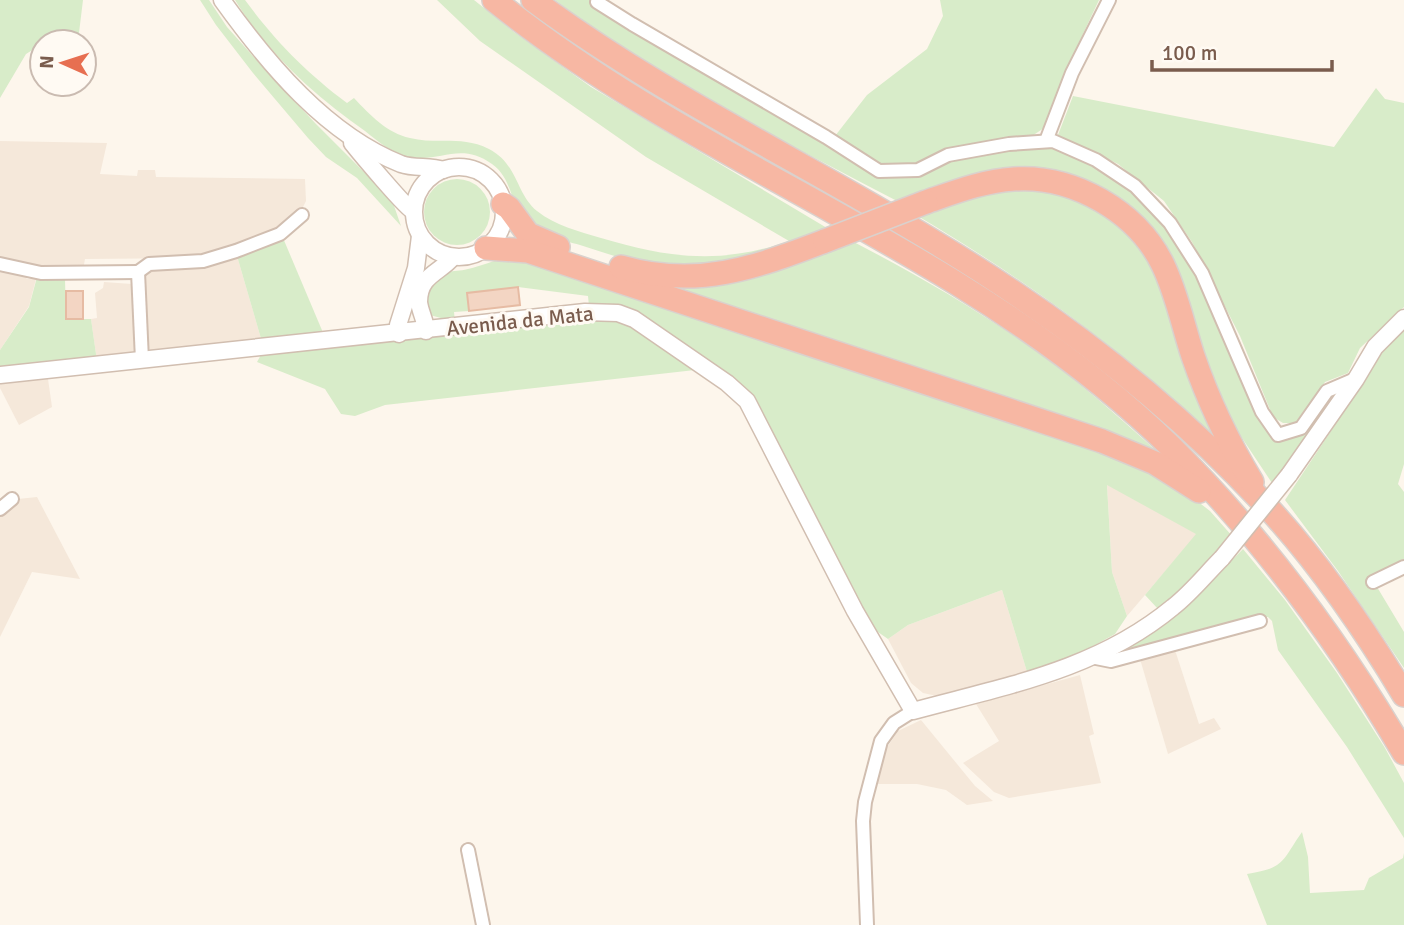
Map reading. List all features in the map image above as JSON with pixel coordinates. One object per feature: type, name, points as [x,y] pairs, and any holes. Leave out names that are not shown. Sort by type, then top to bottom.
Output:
[{"type":"highway","points":[[494,0],[549,42],[650,108],[914,258],[1028,330],[1086,373],[1171,447],[1239,521],[1299,594],[1334,642],[1404,753]]},
{"type":"highway","points":[[533,0],[670,92],[933,241],[1061,324],[1147,392],[1271,511]]},
{"type":"highway","points":[[503,204],[509,208],[524,230],[543,242],[629,270],[666,276],[706,276],[744,270],[926,202],[993,181],[1029,179],[1060,184],[1081,190],[1106,203],[1134,226],[1162,263],[1213,409],[1244,469],[1271,511],[1339,596],[1404,695]]},
{"type":"highway","points":[[486,248],[528,251],[1112,445],[1168,471],[1239,521]]},
{"type":"street","points":[[222,0],[270,60],[344,133],[405,205],[414,211]]},
{"type":"street","points":[[1046,141],[1072,74],[1110,0]]},
{"type":"street","points":[[597,2],[879,171],[918,170],[948,155],[1009,144],[1046,141],[1053,141],[1096,160],[1135,186],[1170,223],[1202,274],[1262,412],[1278,435],[1301,428],[1327,391],[1356,379]]},
{"type":"street","points":[[344,133],[400,164],[443,170]]},
{"type":"street","points":[[456,167],[481,173],[499,191],[503,204],[501,228],[486,248],[470,256],[453,257],[440,253],[420,236],[415,224],[416,198],[422,186],[432,176],[456,167]]},
{"type":"street","points":[[0,264],[41,273],[138,272],[149,264],[203,261],[236,251],[280,234],[302,215]]},
{"type":"street","points":[[399,334],[398,325],[416,268],[420,236]]},
{"type":"street","points":[[426,331],[419,302],[423,285],[453,257]]},
{"type":"street","points":[[138,272],[142,360]]},
{"type":"street","name":"Avenida da Mata","points":[[0,375],[585,312],[618,313],[634,319],[727,383],[747,401],[855,611],[913,711]]},
{"type":"street","points":[[867,925],[863,821],[865,802],[881,741],[894,723],[913,711],[1071,667],[1124,640],[1173,607],[1222,558],[1290,475],[1375,347],[1404,318]]},
{"type":"street","points":[[0,509],[12,499]]},
{"type":"street","points":[[1373,582],[1404,567]]},
{"type":"street","points":[[1091,657],[1111,661],[1260,621]]},
{"type":"street","points":[[468,850],[483,925]]},
{"type":"shaded area","points":[[0,141],[107,143],[100,174],[137,176],[138,170],[155,170],[156,177],[305,179],[306,201],[301,211],[277,231],[198,258],[85,259],[83,270],[57,270],[0,262]]},
{"type":"shaded area","points":[[237,256],[262,342],[156,354],[150,350],[146,343],[146,270]]},
{"type":"shaded area","points":[[0,271],[12,271],[23,274],[27,279],[36,279],[29,306],[0,350]]},
{"type":"shaded area","points":[[104,282],[135,286],[138,351],[135,355],[97,361],[91,319],[97,318],[95,293],[103,288]]},
{"type":"shaded area","points":[[48,379],[52,407],[19,425],[0,383]]},
{"type":"shaded area","points":[[1107,484],[1197,534],[1127,616],[1112,572]]},
{"type":"shaded area","points":[[37,497],[80,579],[32,572],[0,637],[0,515],[18,499]]},
{"type":"shaded area","points":[[1002,590],[1028,675],[937,696],[923,693],[911,683],[888,639],[908,625]]},
{"type":"shaded area","points":[[1175,650],[1199,724],[1214,718],[1221,729],[1168,754],[1140,659]]},
{"type":"shaded area","points":[[1080,675],[1094,734],[1089,736],[1101,783],[1009,798],[994,792],[963,763],[999,741],[976,704]]},
{"type":"shaded area","points":[[921,720],[975,786],[993,801],[967,805],[946,790],[917,784],[875,784],[886,749],[898,731]]},
{"type":"green space","points":[[0,0],[83,0],[80,28],[28,28],[28,53],[0,98]]},
{"type":"green space","points":[[200,0],[209,0],[227,27],[268,73],[392,200],[401,226],[357,178],[326,157],[308,138],[253,73]]},
{"type":"green space","points":[[235,0],[245,0],[292,56],[347,103],[354,98],[379,122],[402,136],[420,140],[468,142],[489,149],[506,163],[537,211],[568,228],[626,245],[695,256],[740,253],[789,241],[646,157],[480,41],[437,0],[474,0],[591,87],[827,228],[748,257],[687,267],[637,262],[544,234],[526,223],[504,177],[481,157],[460,153],[421,158],[403,155],[386,147],[346,117],[310,88],[277,56]]},
{"type":"green space","points":[[555,0],[591,0],[641,33],[883,175],[903,175],[953,158],[1029,146],[1043,146],[1082,159],[1118,180],[1149,206],[1174,238],[1196,272],[1262,423],[1274,438],[1285,438],[1300,432],[1311,421],[1326,397],[1324,419],[1274,486],[1228,417],[1213,381],[1187,299],[1080,179],[1051,170],[1028,168],[899,202],[767,133],[680,83],[637,57]]},
{"type":"green space","points":[[940,0],[1099,0],[1067,68],[1044,128],[1032,136],[947,148],[917,163],[883,166],[835,136],[867,95],[927,49],[943,16]]},
{"type":"green space","points":[[1376,88],[1385,99],[1404,103],[1404,307],[1360,348],[1348,373],[1325,382],[1296,423],[1283,423],[1273,417],[1240,336],[1192,242],[1164,201],[1118,164],[1058,135],[1073,96],[1334,147]]},
{"type":"green space","points":[[450,179],[464,179],[476,184],[485,193],[490,212],[488,225],[481,236],[464,245],[450,245],[438,240],[429,231],[424,219],[424,205],[429,193],[438,184]]},
{"type":"green space","points":[[1035,184],[1102,206],[1151,254],[1233,458],[1160,389],[1083,326],[1001,268],[916,215],[971,191]]},
{"type":"green space","points":[[283,238],[324,335],[262,342],[237,256]]},
{"type":"green space","points":[[850,240],[936,287],[1019,339],[1085,389],[1173,466],[631,275],[663,281]]},
{"type":"green space","points":[[508,258],[529,260],[1099,448],[1179,487],[1210,511],[1233,537],[1180,593],[1158,609],[1145,595],[1196,534],[1107,485],[1112,572],[1127,616],[1115,634],[1064,662],[1028,675],[1002,590],[908,625],[888,639],[875,630],[838,569],[747,392],[636,312],[608,304],[589,306],[588,296],[518,287],[467,293],[469,311],[454,312],[455,322],[430,315],[425,309],[430,280],[444,273]]},
{"type":"green space","points":[[37,277],[65,279],[66,319],[91,319],[97,361],[0,372],[0,350],[29,307]]},
{"type":"green space","points":[[615,318],[634,326],[695,370],[385,405],[355,416],[341,414],[325,389],[257,362],[262,353]]},
{"type":"green space","points":[[1404,325],[1404,464],[1398,484],[1404,492],[1404,559],[1371,577],[1404,632],[1404,668],[1338,571],[1285,500],[1333,428],[1357,385],[1362,384],[1385,345]]},
{"type":"green space","points":[[1243,549],[1285,600],[1337,673],[1385,748],[1404,783],[1404,838],[1347,747],[1278,650],[1272,621],[1268,617],[1253,617],[1121,654],[1119,651],[1189,604]]},
{"type":"green space","points":[[1302,832],[1308,857],[1310,893],[1364,890],[1369,878],[1403,858],[1404,853],[1404,925],[1267,925],[1247,874],[1276,866]]},
{"type":"building","points":[[518,287],[520,305],[469,311],[467,293]]},
{"type":"building","points":[[66,291],[83,291],[83,319],[66,319]]}]
